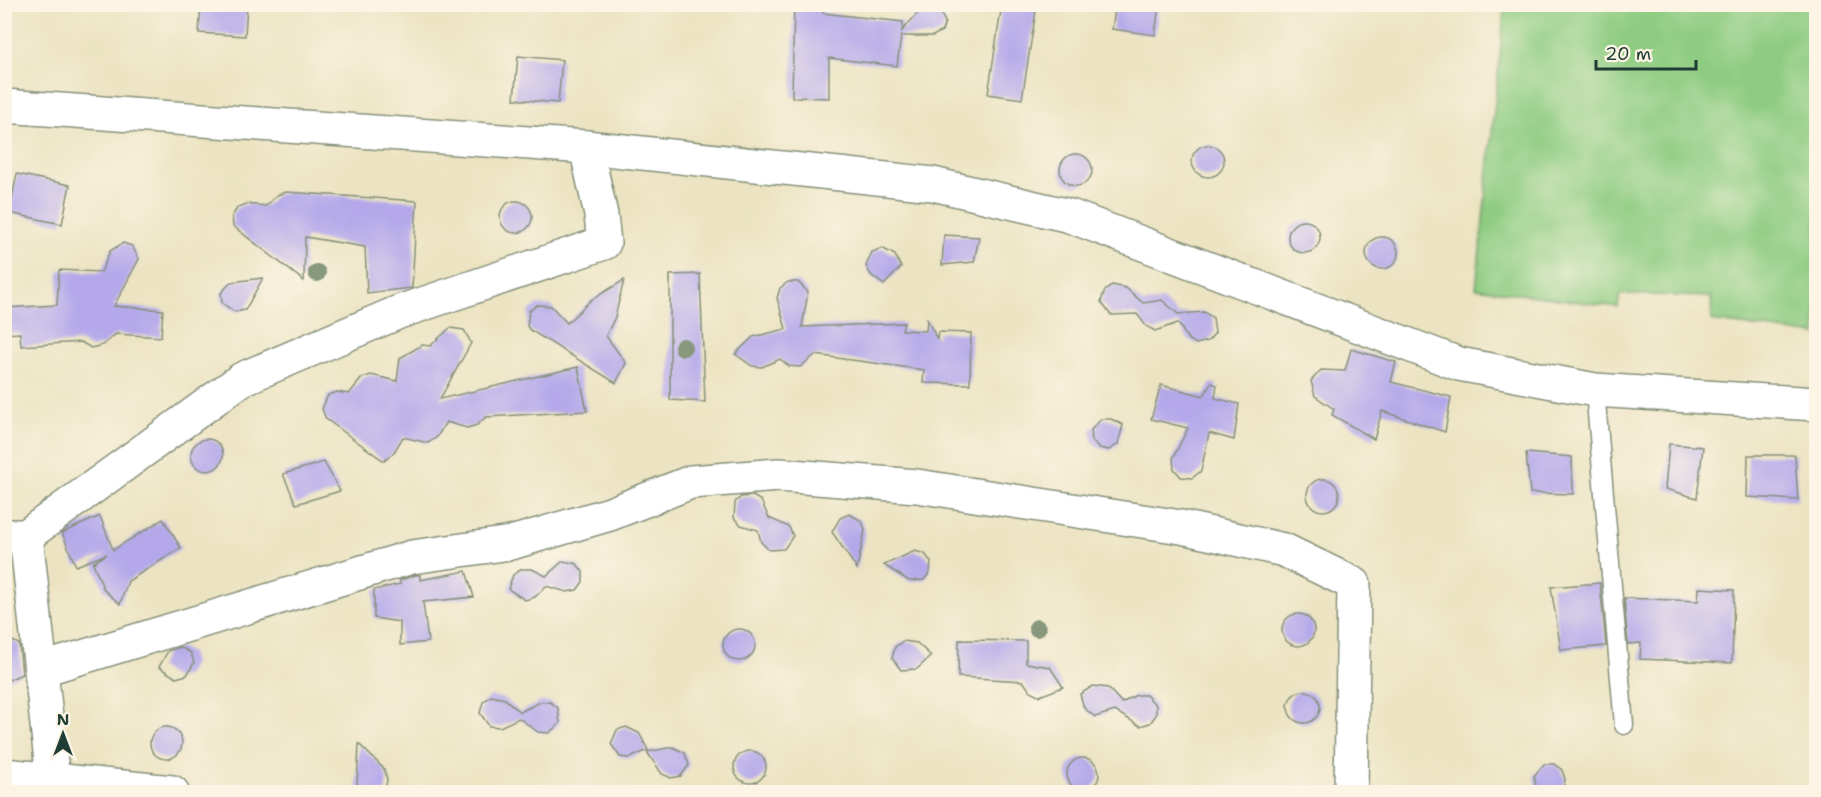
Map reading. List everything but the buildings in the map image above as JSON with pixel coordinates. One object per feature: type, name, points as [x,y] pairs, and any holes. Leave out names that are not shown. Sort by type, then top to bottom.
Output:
[{"type":"street","points":[[4,106],[586,147],[933,184],[1071,216],[1459,364],[1595,390],[1816,404]]},
{"type":"street","points":[[53,779],[43,669],[15,536],[242,379],[399,312],[604,243],[601,215],[586,147]]},
{"type":"street","points":[[43,669],[412,557],[511,543],[610,514],[691,482],[779,475],[917,486],[1181,527],[1284,550],[1354,584],[1351,792]]},
{"type":"street","points":[[4,776],[172,792]]},
{"type":"lane","points":[[1595,390],[1624,725]]},
{"type":"green space","points":[[1505,5],[1816,5],[1816,335],[1712,321],[1711,297],[1620,294],[1618,307],[1476,288]]}]
